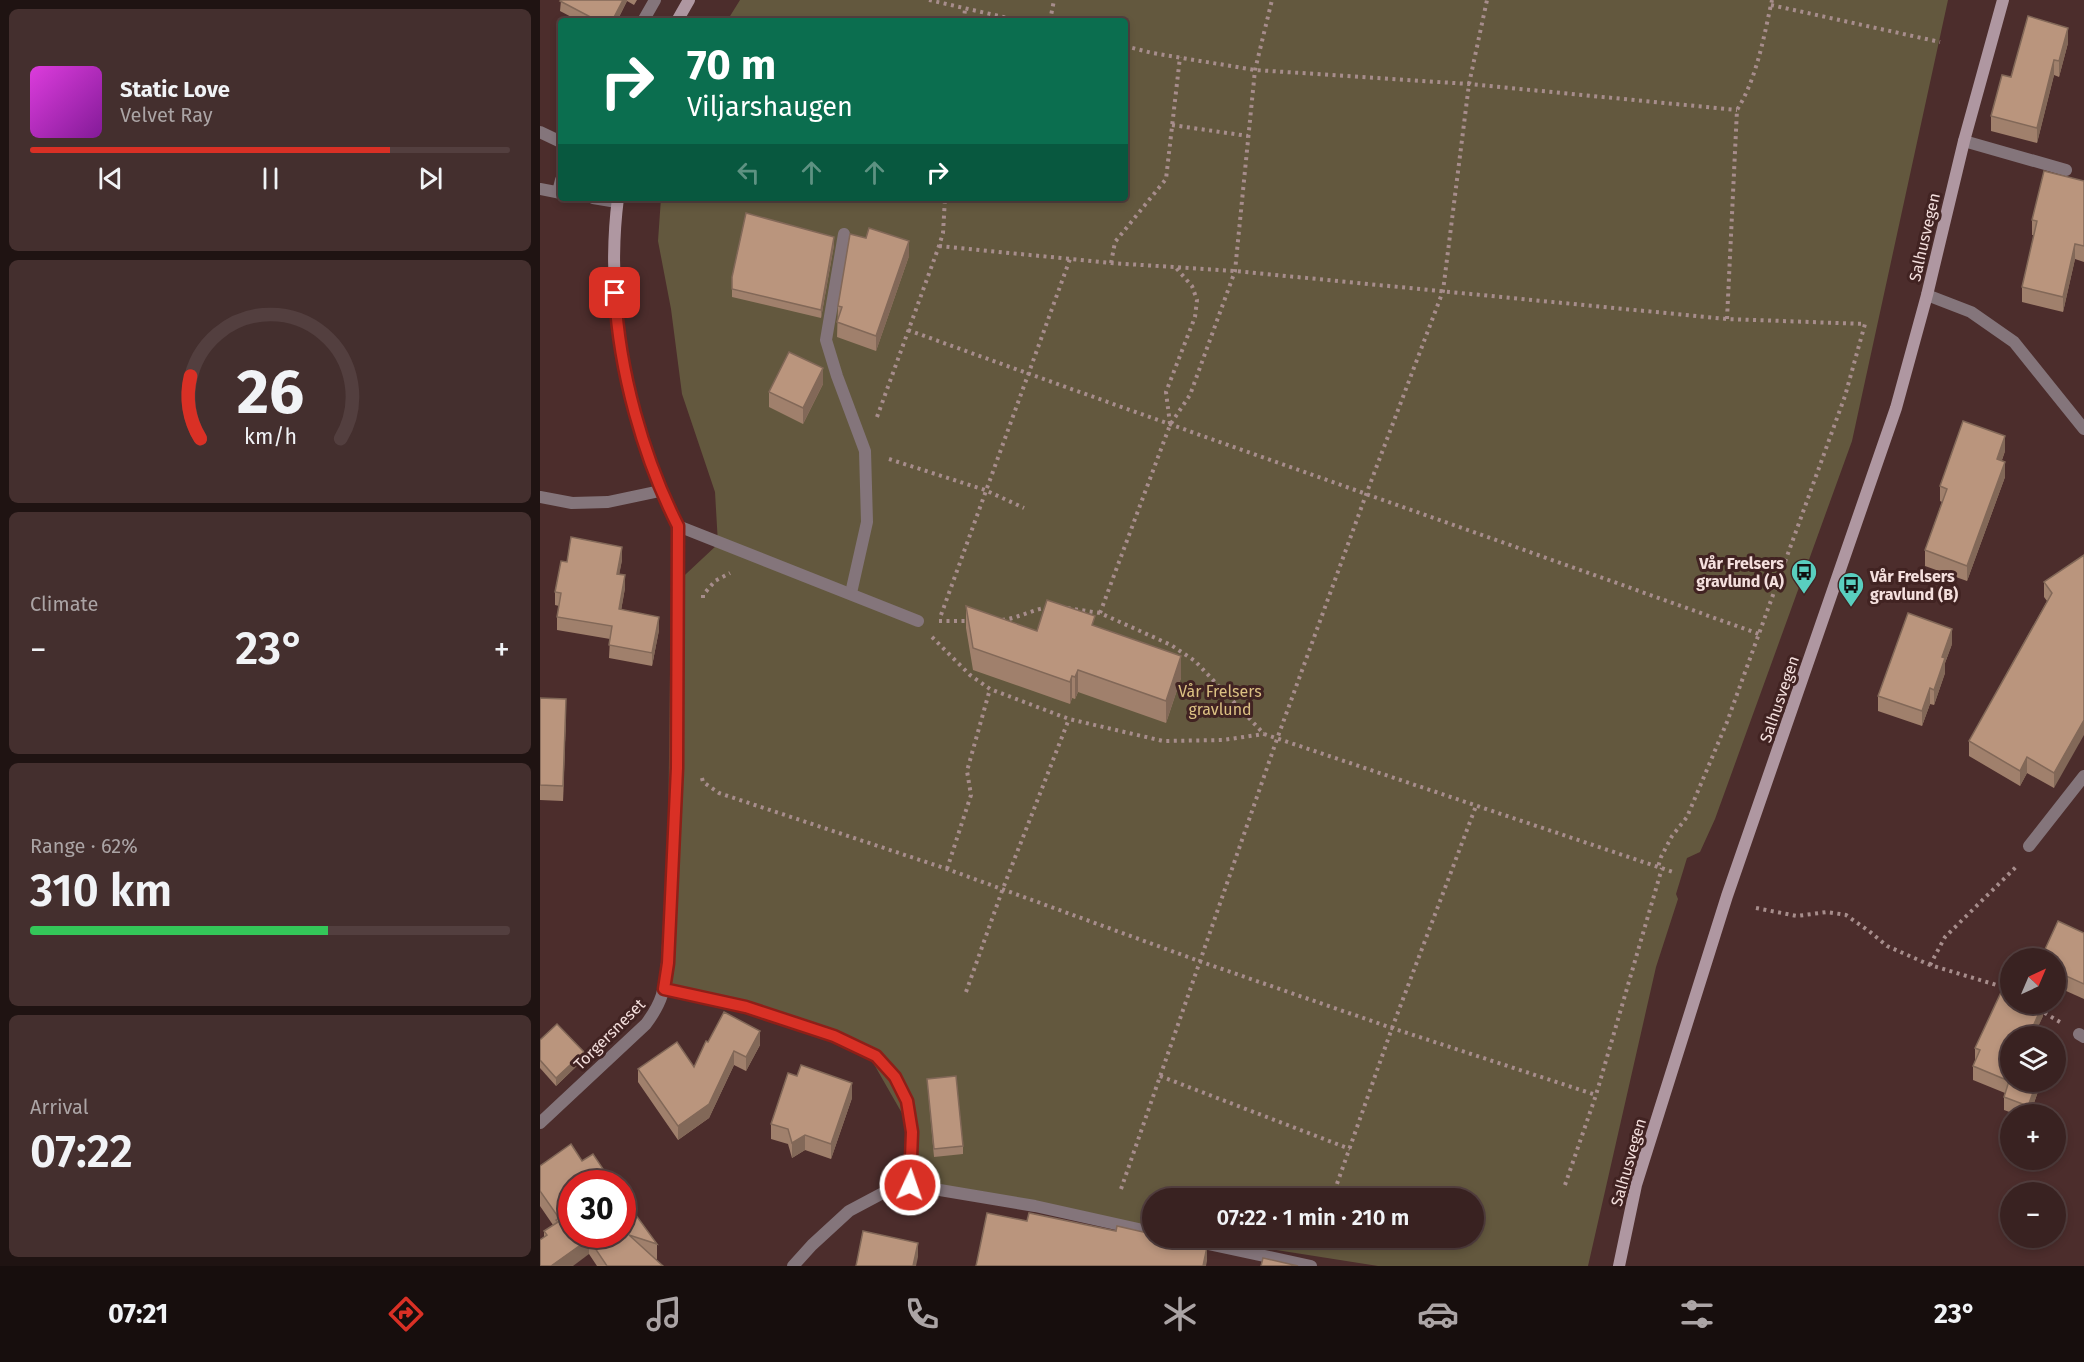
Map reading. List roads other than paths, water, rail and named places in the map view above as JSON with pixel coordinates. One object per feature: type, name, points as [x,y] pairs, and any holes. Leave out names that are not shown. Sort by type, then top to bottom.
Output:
[{"type":"main road","points":[[679,18],[689,0]]},
{"type":"main road","name":"Salhusvegen","points":[[1619,1266],[1636,1185],[1727,896],[1893,419],[2002,0]]},
{"type":"main road","points":[[617,201],[613,238],[616,312],[630,390],[660,491],[678,526]]},
{"type":"street","points":[[645,18],[655,0]]},
{"type":"street","points":[[540,132],[558,141]]},
{"type":"street","points":[[1964,141],[2066,170]]},
{"type":"street","points":[[540,189],[558,188]]},
{"type":"street","points":[[844,234],[826,340],[865,451],[867,522],[850,593]]},
{"type":"street","points":[[1927,295],[1971,312],[2014,342],[2084,429]]},
{"type":"street","points":[[540,497],[572,503],[608,502],[660,491]]},
{"type":"street","points":[[664,989],[668,963],[677,768],[678,526],[918,621]]},
{"type":"street","points":[[2029,846],[2084,776]]},
{"type":"street","name":"Torgersneset","points":[[540,1123],[646,1024],[659,1006],[664,989],[746,1007],[834,1036],[876,1056],[895,1077],[907,1101],[912,1132],[910,1185]]},
{"type":"street","points":[[793,1266],[849,1211],[881,1194],[910,1185],[1035,1206],[1142,1230]]},
{"type":"street","points":[[1227,1248],[1311,1266]]},
{"type":"place","name":"Vår Frelsers gravlund (A)","points":[[1804,595]]},
{"type":"place","name":"Vår Frelsers gravlund (B)","points":[[1851,608]]},
{"type":"park label","name":"Vår Frelsers gravlund","points":[[1220,700]]}]
